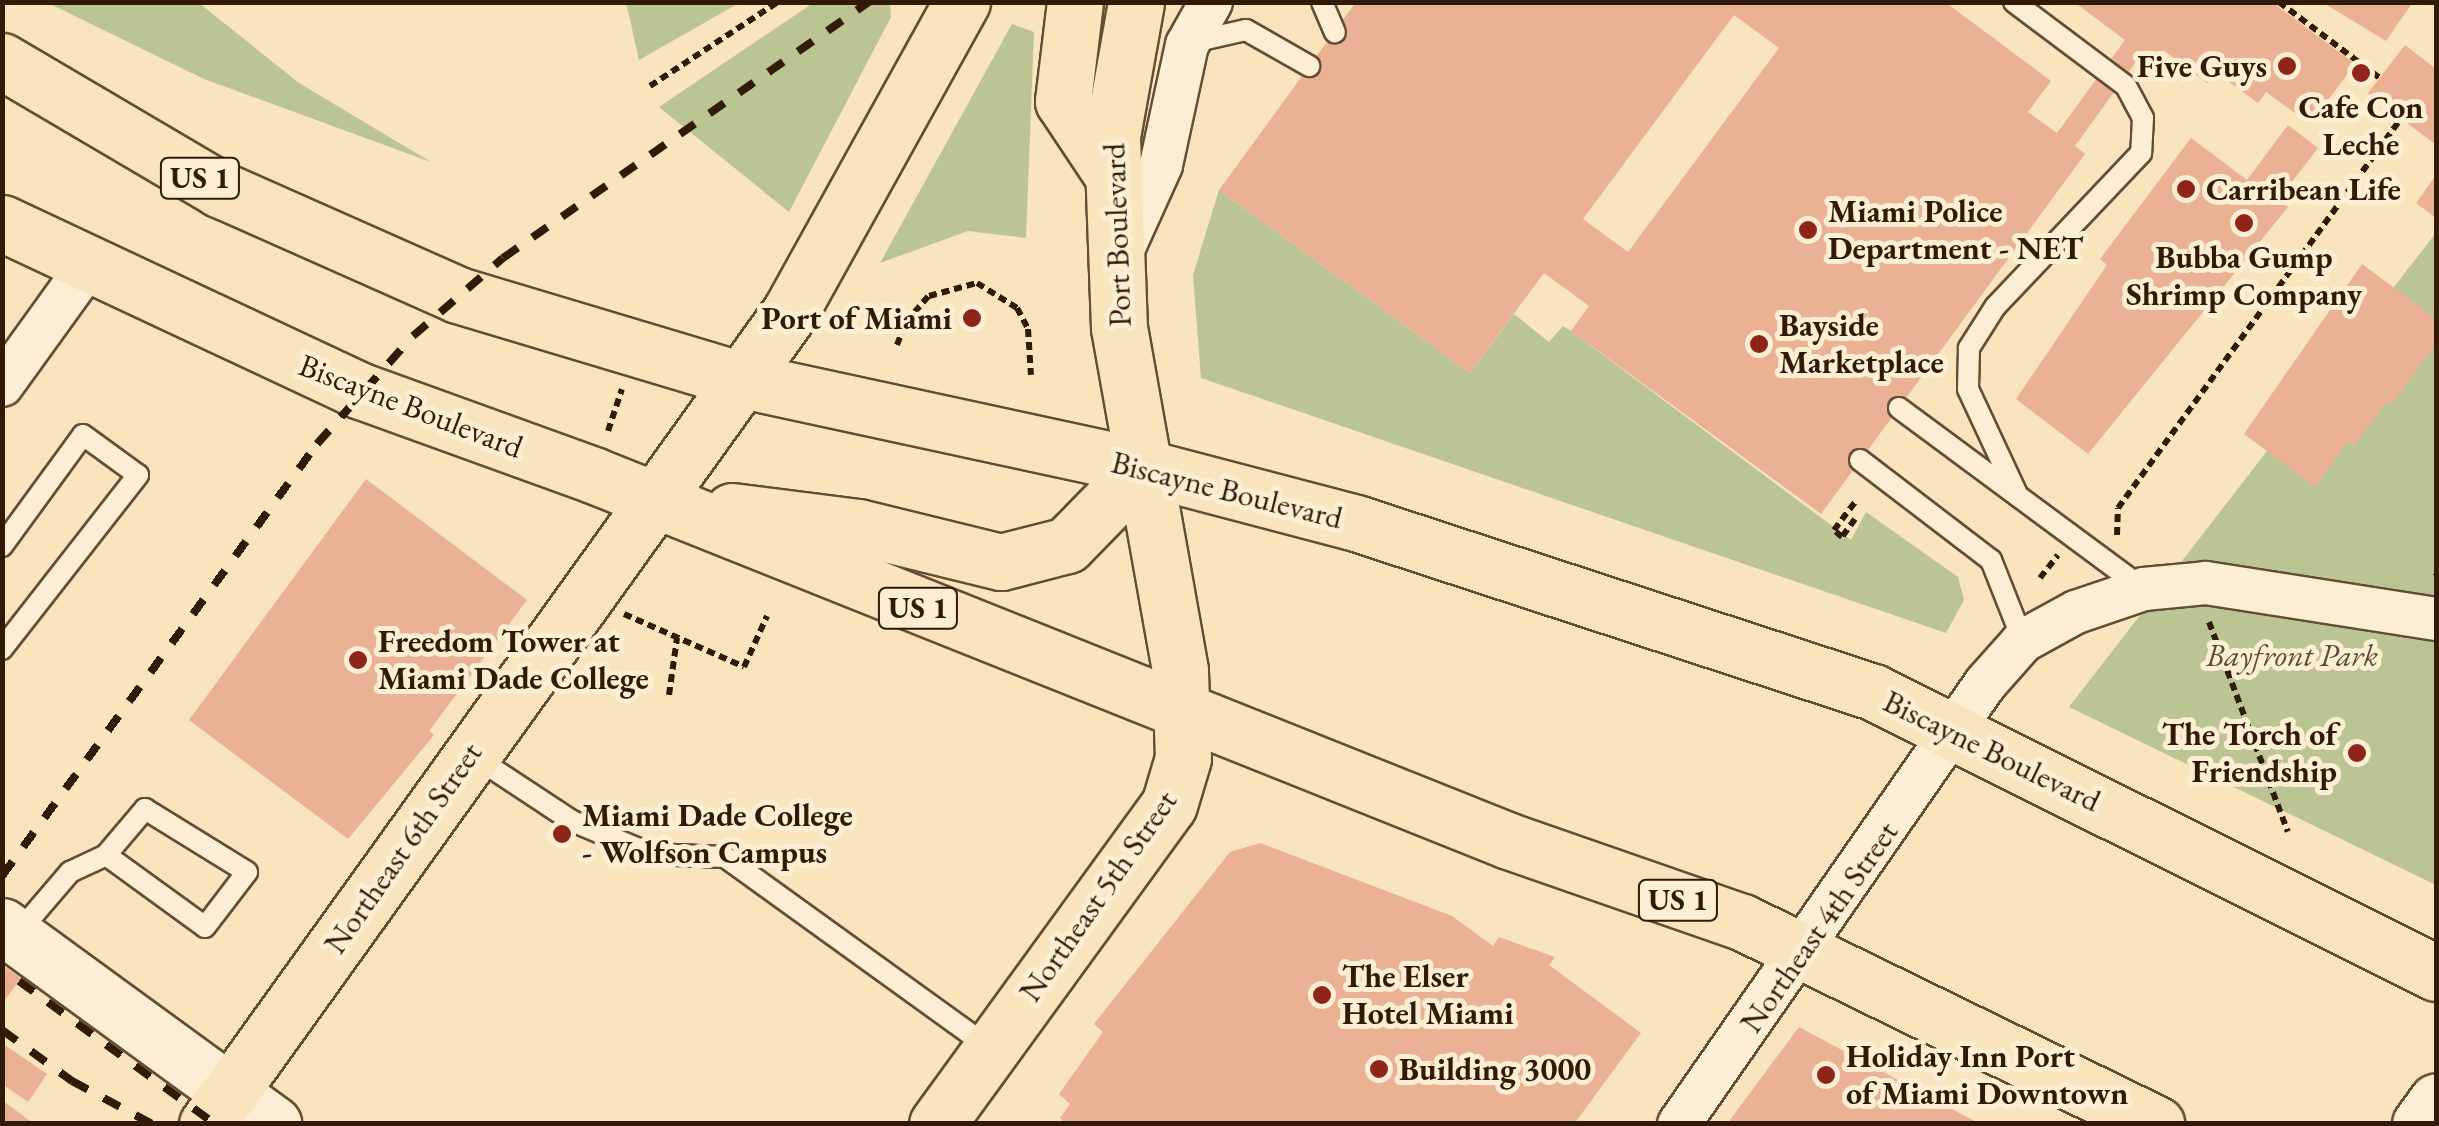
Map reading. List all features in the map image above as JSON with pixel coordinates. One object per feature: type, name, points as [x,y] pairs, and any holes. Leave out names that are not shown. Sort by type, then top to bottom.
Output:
[{"type":"main road","points":[[742,380],[801,294],[962,2]]},
{"type":"main road","points":[[1076,2],[1063,101],[1111,173]]},
{"type":"main road","name":"Port Boulevard","points":[[1136,2],[1116,99],[1111,173],[1119,328],[1143,467]]},
{"type":"main road","name":"Biscayne Boulevard","points":[[2,61],[146,150],[406,277],[742,380],[1143,467],[1498,568],[1872,692],[1957,730],[2436,973]]},
{"type":"main road","name":"Biscayne Boulevard","points":[[2,223],[88,268],[361,391],[652,500],[1184,714],[1805,950],[2156,1124]]},
{"type":"main road","name":"Northeast 6th Street","points":[[218,1108],[742,380]]},
{"type":"main road","points":[[652,500],[858,527],[1001,562],[1067,545],[1143,467]]},
{"type":"main road","name":"Northeast 5th Street","points":[[937,1124],[1169,805],[1183,758],[1184,714],[1143,467]]},
{"type":"main road","points":[[9,931],[218,1108],[274,1124]]},
{"type":"street","points":[[1116,264],[1161,165],[1186,45],[1211,2]]},
{"type":"street","points":[[2,385],[88,268]]},
{"type":"street","points":[[2022,641],[2076,612],[2144,589],[2206,582],[2436,620]]},
{"type":"street","points":[[2386,614],[2436,645]]},
{"type":"street","name":"Northeast 4th Street","points":[[1679,1124],[2022,641]]},
{"type":"street","points":[[2419,1124],[2436,1100]]},
{"type":"lane","points":[[1322,2],[1323,18],[1335,32]]},
{"type":"lane","points":[[2014,2],[2126,86],[2143,118],[2141,153],[1996,308],[1969,348],[1968,389],[2018,496]]},
{"type":"lane","points":[[1186,45],[1246,30],[1309,66]]},
{"type":"lane","points":[[1898,408],[2144,589]]},
{"type":"lane","points":[[2,546],[83,435],[138,475],[2,649]]},
{"type":"lane","points":[[1860,460],[1991,560],[2022,641]]},
{"type":"lane","points":[[470,754],[572,822],[652,854],[725,857],[992,1049]]},
{"type":"lane","points":[[9,931],[70,872],[106,855],[145,809],[247,872],[205,928],[106,855]]},
{"type":"path","points":[[650,86],[778,2]]},
{"type":"path","points":[[2279,2],[2380,78]]},
{"type":"path","points":[[2118,538],[2118,508],[2401,118]]},
{"type":"path","points":[[898,345],[906,322],[929,296],[977,282],[1017,308],[1028,329],[1030,375]]},
{"type":"path","points":[[608,431],[624,383]]},
{"type":"path","points":[[1855,519],[1842,537],[1834,530],[1857,500]]},
{"type":"path","points":[[2040,578],[2062,550]]},
{"type":"path","points":[[618,612],[744,667],[766,616]]},
{"type":"path","points":[[2206,615],[2288,832]]},
{"type":"path","points":[[669,695],[677,638]]},
{"type":"green space","points":[[626,2],[739,2],[739,3],[639,60]]},
{"type":"green space","points":[[48,3],[199,3],[299,83],[431,162],[204,79]]},
{"type":"green space","points":[[813,3],[890,3],[891,17],[789,212],[659,107]]},
{"type":"green space","points":[[1012,24],[1034,32],[1026,238],[968,231],[880,263]]},
{"type":"green space","points":[[1219,190],[1470,373],[1514,314],[1549,342],[1563,326],[1851,540],[1866,512],[1958,577],[1964,600],[1946,633],[1201,378],[1193,275]]},
{"type":"green space","name":"Bayfront Park","points":[[2436,234],[2436,885],[2069,707]]},
{"type":"building","points":[[1356,2],[1945,2],[2051,81],[2028,112],[2057,133],[2125,40],[2074,2],[2272,2],[2355,64],[2310,124],[2266,92],[2258,103],[2215,72],[2207,83],[2163,50],[2155,62],[2143,52],[2075,146],[2085,154],[1821,514],[1571,331],[1589,306],[1544,273],[1470,373],[1219,190]],"holes":[[[1734,15],[1779,48],[1628,252],[1583,219]]]},
{"type":"building","points":[[2322,2],[2413,2],[2386,41]]},
{"type":"building","points":[[2405,45],[2436,69],[2436,145],[2368,93]]},
{"type":"building","points":[[2288,125],[2318,148],[2278,200],[2288,207],[2088,454],[2016,399],[2107,265],[2100,259],[2191,138],[2247,180]]},
{"type":"building","points":[[2436,175],[2436,218],[2416,203]]},
{"type":"building","points":[[2362,264],[2436,319],[2436,344],[2391,405],[2387,402],[2353,446],[2348,441],[2315,487],[2244,434]]},
{"type":"building","name":"Freedom Tower at Miami Dade College","points":[[366,479],[527,600],[429,731],[434,735],[348,839],[189,720]]},
{"type":"building","name":"The Elser Hotel Miami","points":[[1260,843],[1452,916],[1493,946],[1499,937],[1555,957],[1549,965],[1641,1033],[1574,1124],[1067,1124],[1060,1118],[1070,1104],[1059,1094],[1103,1032],[1094,1024],[1230,852]]},
{"type":"building","points":[[2,965],[21,978],[2,1004]]},
{"type":"building","name":"Holiday Inn Port of Miami Downtown","points":[[1799,1027],[1980,1124],[1727,1124]]},
{"type":"building","points":[[2,1043],[47,1074],[28,1102],[2,1084]]},
{"type":"building","points":[[2,1100],[34,1124],[2,1124]]},
{"type":"railway","points":[[2,876],[317,444],[413,336],[503,258],[869,2]]},
{"type":"railway","points":[[19,981],[215,1124]]},
{"type":"railway","points":[[2,1030],[72,1081],[152,1124]]},
{"type":"place","name":"Five Guys","points":[[2287,66]]},
{"type":"place","name":"Cafe Con Leche","points":[[2361,73]]},
{"type":"place","name":"Carribean Life","points":[[2186,189]]},
{"type":"place","name":"Bubba Gump Shrimp Company","points":[[2244,223]]},
{"type":"place","name":"Miami Police Department - NET","points":[[1808,230]]},
{"type":"place","name":"Port of Miami","points":[[972,318]]},
{"type":"place","name":"Bayside Marketplace","points":[[1759,344]]},
{"type":"place","name":"Freedom Tower at Miami Dade College","points":[[358,660]]},
{"type":"place","name":"The Torch of Friendship","points":[[2357,753]]},
{"type":"place","name":"Miami Dade College - Wolfson Campus","points":[[562,834]]},
{"type":"place","name":"The Elser Hotel Miami","points":[[1322,995]]},
{"type":"place","name":"Building 3000","points":[[1379,1069]]},
{"type":"place","name":"Holiday Inn Port of Miami Downtown","points":[[1826,1075]]}]
